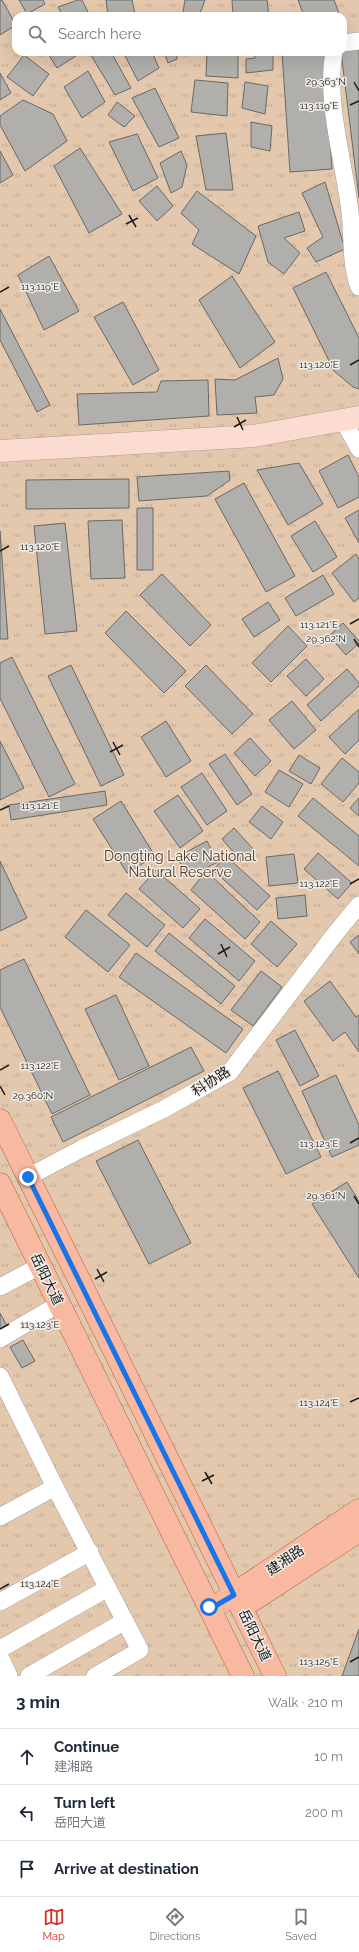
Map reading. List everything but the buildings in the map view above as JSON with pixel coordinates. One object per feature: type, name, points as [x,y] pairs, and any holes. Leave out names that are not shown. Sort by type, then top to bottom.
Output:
[{"type":"main road","name":"岳阳大道","points":[[0,1120],[275,1676]]},
{"type":"main road","name":"岳阳大道","points":[[0,1184],[243,1676]]},
{"type":"main road","name":"建湘路","points":[[238,1601],[359,1510]]},
{"type":"main road","name":"建湘路","points":[[213,1616],[359,1531]]},
{"type":"street","points":[[347,42],[359,41]]},
{"type":"street","points":[[333,56],[330,71],[336,128],[350,212],[354,273],[359,287]]},
{"type":"street","points":[[0,451],[254,436],[351,419],[359,449]]},
{"type":"street","name":"科协路","points":[[28,1177],[81,1149],[164,1109],[230,1072],[335,934],[359,905]]},
{"type":"street","points":[[0,1287],[40,1266]]},
{"type":"street","points":[[0,1339],[59,1304]]},
{"type":"street","points":[[0,1376],[55,1487],[140,1650],[95,1676]]},
{"type":"street","points":[[0,1517],[55,1487]]},
{"type":"street","points":[[0,1602],[90,1552]]},
{"type":"street","points":[[0,1649],[108,1588]]},
{"type":"street","points":[[29,1676],[125,1621]]},
{"type":"street","points":[[0,1657],[10,1676]]},
{"type":"green space","name":"Dongting Lake National Natural Reserve","points":[[0,0],[359,0],[359,1676],[0,1676]]},
{"type":"route","points":[[28,1177],[234,1595],[210,1609],[209,1607]]}]
